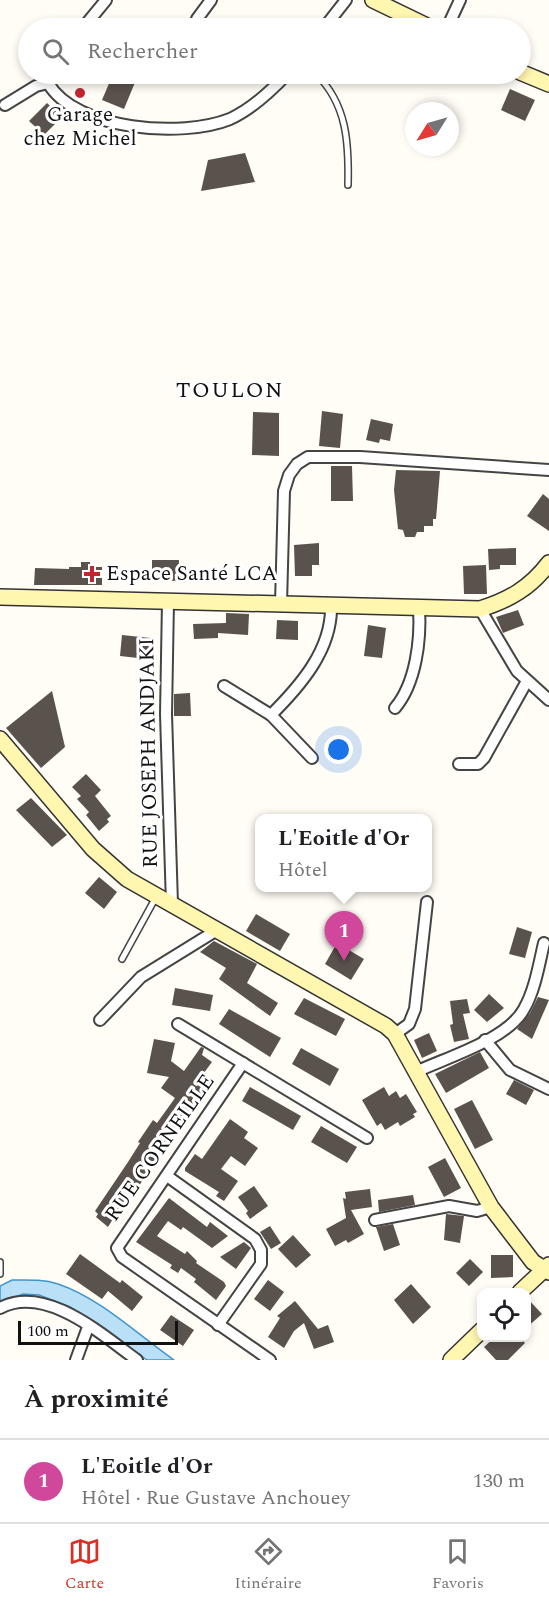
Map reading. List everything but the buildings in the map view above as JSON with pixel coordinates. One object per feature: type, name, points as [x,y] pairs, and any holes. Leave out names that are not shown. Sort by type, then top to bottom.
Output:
[{"type":"street","points":[[91,18],[106,0]]},
{"type":"street","points":[[198,18],[212,0]]},
{"type":"street","points":[[332,18],[346,0]]},
{"type":"street","points":[[373,0],[410,18]]},
{"type":"street","points":[[452,18],[460,0]]},
{"type":"street","points":[[531,77],[549,84]]},
{"type":"street","points":[[6,105],[39,84]]},
{"type":"street","points":[[50,84],[52,91],[74,109],[95,118],[177,128],[227,120],[242,113],[275,84]]},
{"type":"street","points":[[281,604],[284,490],[289,475],[297,464],[308,456],[360,456],[549,470]]},
{"type":"street","points":[[0,597],[480,609],[501,602],[524,589],[549,563]]},
{"type":"street","name":"RUE JOSEPH ANDJAKI","points":[[168,602],[166,714],[172,904]]},
{"type":"street","points":[[271,715],[305,679],[329,630],[331,606]]},
{"type":"street","points":[[395,708],[404,696],[411,677],[419,608]]},
{"type":"street","points":[[480,609],[517,671],[549,700]]},
{"type":"street","points":[[459,764],[478,764],[484,758],[527,681]]},
{"type":"street","points":[[224,686],[271,715],[312,758]]},
{"type":"street","points":[[0,739],[102,858],[127,879],[386,1026],[395,1034],[491,1207],[533,1262],[547,1268],[525,1288]]},
{"type":"street","points":[[395,1034],[409,1024],[415,1009],[420,985],[428,902]]},
{"type":"street","points":[[100,1020],[141,977],[217,930]]},
{"type":"street","points":[[417,1071],[485,1040],[513,1024],[525,1008],[544,943]]},
{"type":"street","points":[[178,1024],[367,1138]]},
{"type":"street","points":[[485,1040],[510,1070],[549,1089]]},
{"type":"street","name":"RUE CORNEILLE","points":[[243,1063],[117,1248],[122,1257],[270,1360]]},
{"type":"street","points":[[167,1176],[255,1239],[261,1250],[261,1264],[218,1325]]},
{"type":"street","points":[[375,1220],[448,1206],[477,1211],[491,1207]]},
{"type":"street","points":[[0,1308],[14,1302],[33,1302],[57,1309],[136,1360]]},
{"type":"street","points":[[76,1360],[88,1327]]},
{"type":"street","points":[[451,1360],[477,1335]]},
{"type":"lane","points":[[326,84],[345,126],[349,147],[348,185]]},
{"type":"lane","points":[[122,959],[156,895]]},
{"type":"lane","points":[[0,1262],[0,1274]]},
{"type":"water","points":[[12,1280],[47,1281],[74,1290],[104,1308],[174,1360],[147,1360],[70,1307],[39,1295],[23,1294],[0,1303],[0,1286]]},
{"type":"place","name":"Garage chez Michel","points":[[80,93]]},
{"type":"place","name":"Espace Santé LCA","points":[[92,574]]},
{"type":"place","name":"L'Eoitle d'Or","points":[[344,961]]},
{"type":"district","name":"TOULON","points":[[230,390]]}]
